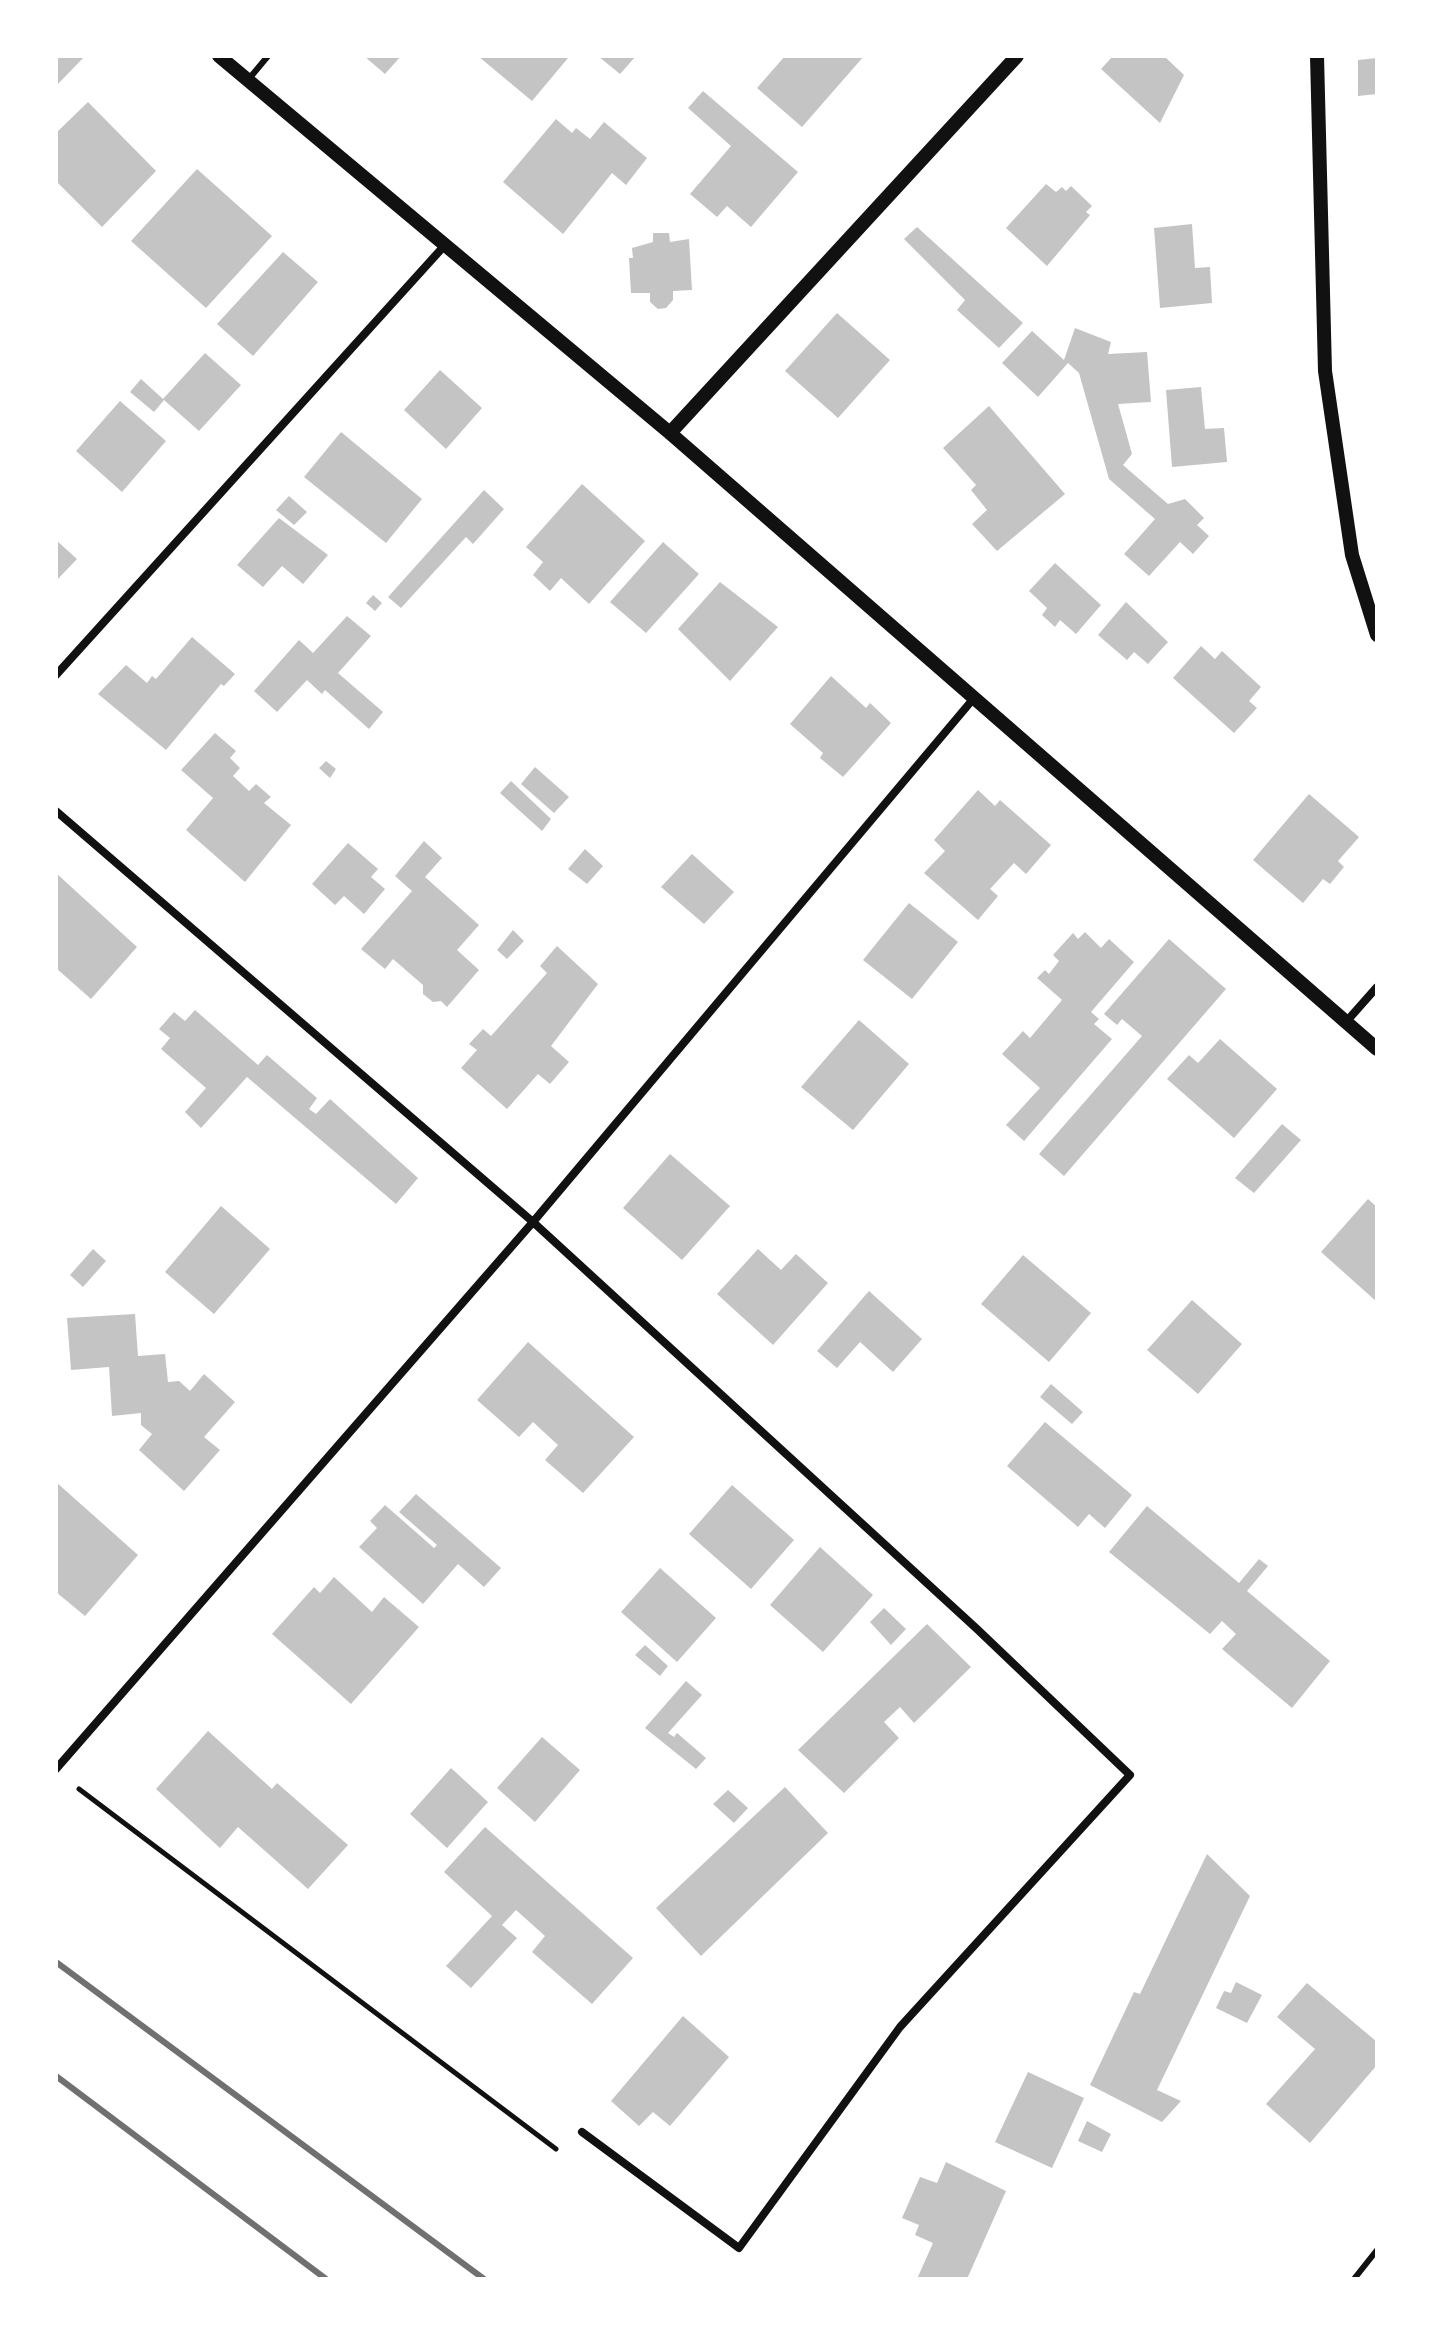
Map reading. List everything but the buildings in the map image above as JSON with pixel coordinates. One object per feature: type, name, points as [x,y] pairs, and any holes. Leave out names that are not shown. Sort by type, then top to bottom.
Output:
[{"type":"street","points":[[219,56],[670,433],[1377,1049]]},
{"type":"street","points":[[670,433],[1017,56]]},
{"type":"street","points":[[1317,56],[1325,371],[1352,555],[1377,635]]},
{"type":"street","points":[[56,675],[445,245]]},
{"type":"street","points":[[56,1769],[533,1222],[974,698]]},
{"type":"street","points":[[56,811],[533,1222],[977,1629],[1130,1775],[900,2027],[739,2248],[582,2132]]},
{"type":"street","points":[[1346,1022],[1377,987]]},
{"type":"lane","points":[[248,80],[268,56]]},
{"type":"lane","points":[[1354,2279],[1377,2250]]},
{"type":"path","points":[[69,1781],[563,2154]]},
{"type":"railway","points":[[56,1962],[484,2279]]},
{"type":"railway","points":[[56,2076],[326,2279]]}]
